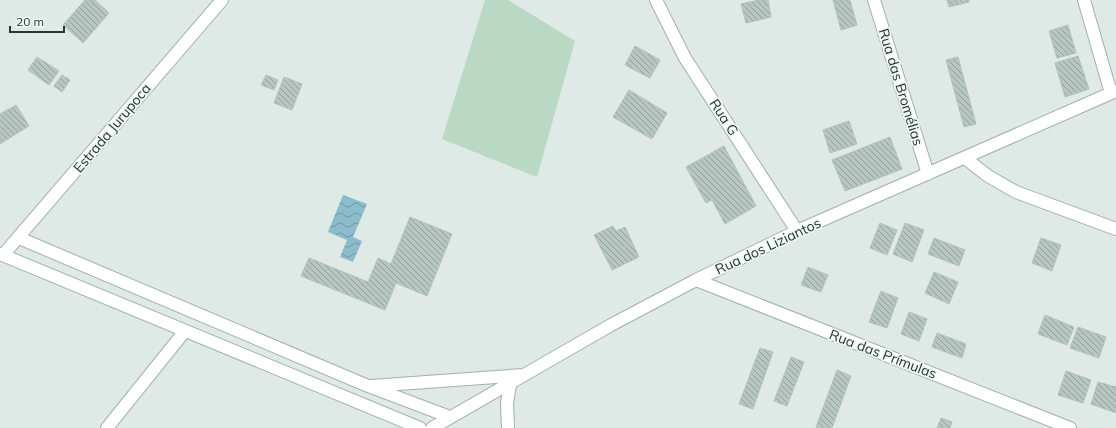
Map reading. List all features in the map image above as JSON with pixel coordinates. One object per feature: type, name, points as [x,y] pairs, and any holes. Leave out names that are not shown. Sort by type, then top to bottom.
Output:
[{"type":"street","name":"Estrada Jurupoca","points":[[1,255],[19,238],[222,0]]},
{"type":"street","name":"Rua G","points":[[656,0],[685,58],[797,231]]},
{"type":"street","name":"Rua das Bromélias","points":[[874,0],[928,174]]},
{"type":"street","points":[[1084,0],[1113,92]]},
{"type":"street","name":"Rua dos Liziantos","points":[[432,428],[510,385],[611,325],[696,280],[797,231],[1113,92]]},
{"type":"street","points":[[965,158],[988,176],[1016,192],[1116,229]]},
{"type":"street","points":[[19,238],[368,386],[450,417]]},
{"type":"street","points":[[1,255],[420,428]]},
{"type":"street","name":"Rua das Prímulas","points":[[696,280],[1070,428]]},
{"type":"street","points":[[107,428],[185,331]]},
{"type":"street","points":[[368,386],[526,375]]},
{"type":"street","points":[[508,428],[507,403],[510,385]]},
{"type":"green space","points":[[485,0],[508,0],[575,41],[537,177],[442,139]]},
{"type":"water","points":[[343,195],[367,204],[353,237],[362,241],[353,262],[340,257],[347,240],[328,232]]},
{"type":"building","points":[[85,0],[95,0],[109,13],[83,43],[63,25]]},
{"type":"building","points":[[759,0],[768,0],[771,17],[746,23],[741,4]]},
{"type":"building","points":[[833,0],[850,0],[857,25],[841,30]]},
{"type":"building","points":[[947,0],[969,0],[969,2],[949,7]]},
{"type":"building","points":[[1068,25],[1076,53],[1057,58],[1049,31]]},
{"type":"building","points":[[635,46],[660,60],[650,78],[625,65]]},
{"type":"building","points":[[1078,56],[1089,89],[1065,97],[1055,63]]},
{"type":"building","points":[[37,57],[59,71],[49,85],[28,70]]},
{"type":"building","points":[[958,57],[976,124],[964,127],[946,60]]},
{"type":"building","points":[[62,75],[70,80],[62,92],[54,86]]},
{"type":"building","points":[[266,75],[278,80],[274,90],[261,85]]},
{"type":"building","points":[[284,77],[302,84],[292,110],[274,103]]},
{"type":"building","points":[[629,90],[667,113],[652,139],[613,117]]},
{"type":"building","points":[[16,105],[29,126],[0,144],[0,114]]},
{"type":"building","points":[[849,121],[857,144],[830,153],[823,130]]},
{"type":"building","points":[[890,137],[902,169],[845,191],[832,160]]},
{"type":"building","points":[[724,146],[756,206],[725,224],[712,200],[706,203],[686,167]]},
{"type":"building","points":[[410,217],[452,234],[427,296],[396,283],[385,310],[301,276],[309,258],[368,282],[378,258],[391,264]]},
{"type":"building","points":[[880,223],[897,230],[887,255],[870,248]]},
{"type":"building","points":[[905,223],[924,230],[912,262],[893,254]]},
{"type":"building","points":[[613,226],[616,231],[625,227],[639,257],[612,270],[594,235]]},
{"type":"building","points":[[934,238],[965,250],[959,266],[928,254]]},
{"type":"building","points":[[1041,238],[1061,245],[1052,271],[1032,263]]},
{"type":"building","points":[[808,267],[828,275],[821,292],[801,285]]},
{"type":"building","points":[[934,272],[958,282],[949,304],[925,293]]},
{"type":"building","points":[[881,291],[898,298],[887,328],[869,322]]},
{"type":"building","points":[[909,312],[927,319],[919,341],[901,334]]},
{"type":"building","points":[[1045,315],[1074,327],[1067,345],[1038,334]]},
{"type":"building","points":[[1078,327],[1106,337],[1099,358],[1070,348]]},
{"type":"building","points":[[937,333],[966,344],[962,358],[932,347]]},
{"type":"building","points":[[760,348],[773,352],[753,409],[739,404]]},
{"type":"building","points":[[791,357],[804,362],[787,406],[774,401]]},
{"type":"building","points":[[837,370],[851,376],[832,428],[816,427]]},
{"type":"building","points":[[1066,371],[1091,380],[1083,403],[1058,395]]},
{"type":"building","points":[[1098,382],[1116,387],[1116,413],[1091,404]]},
{"type":"building","points":[[941,418],[952,422],[950,428],[937,428]]}]
